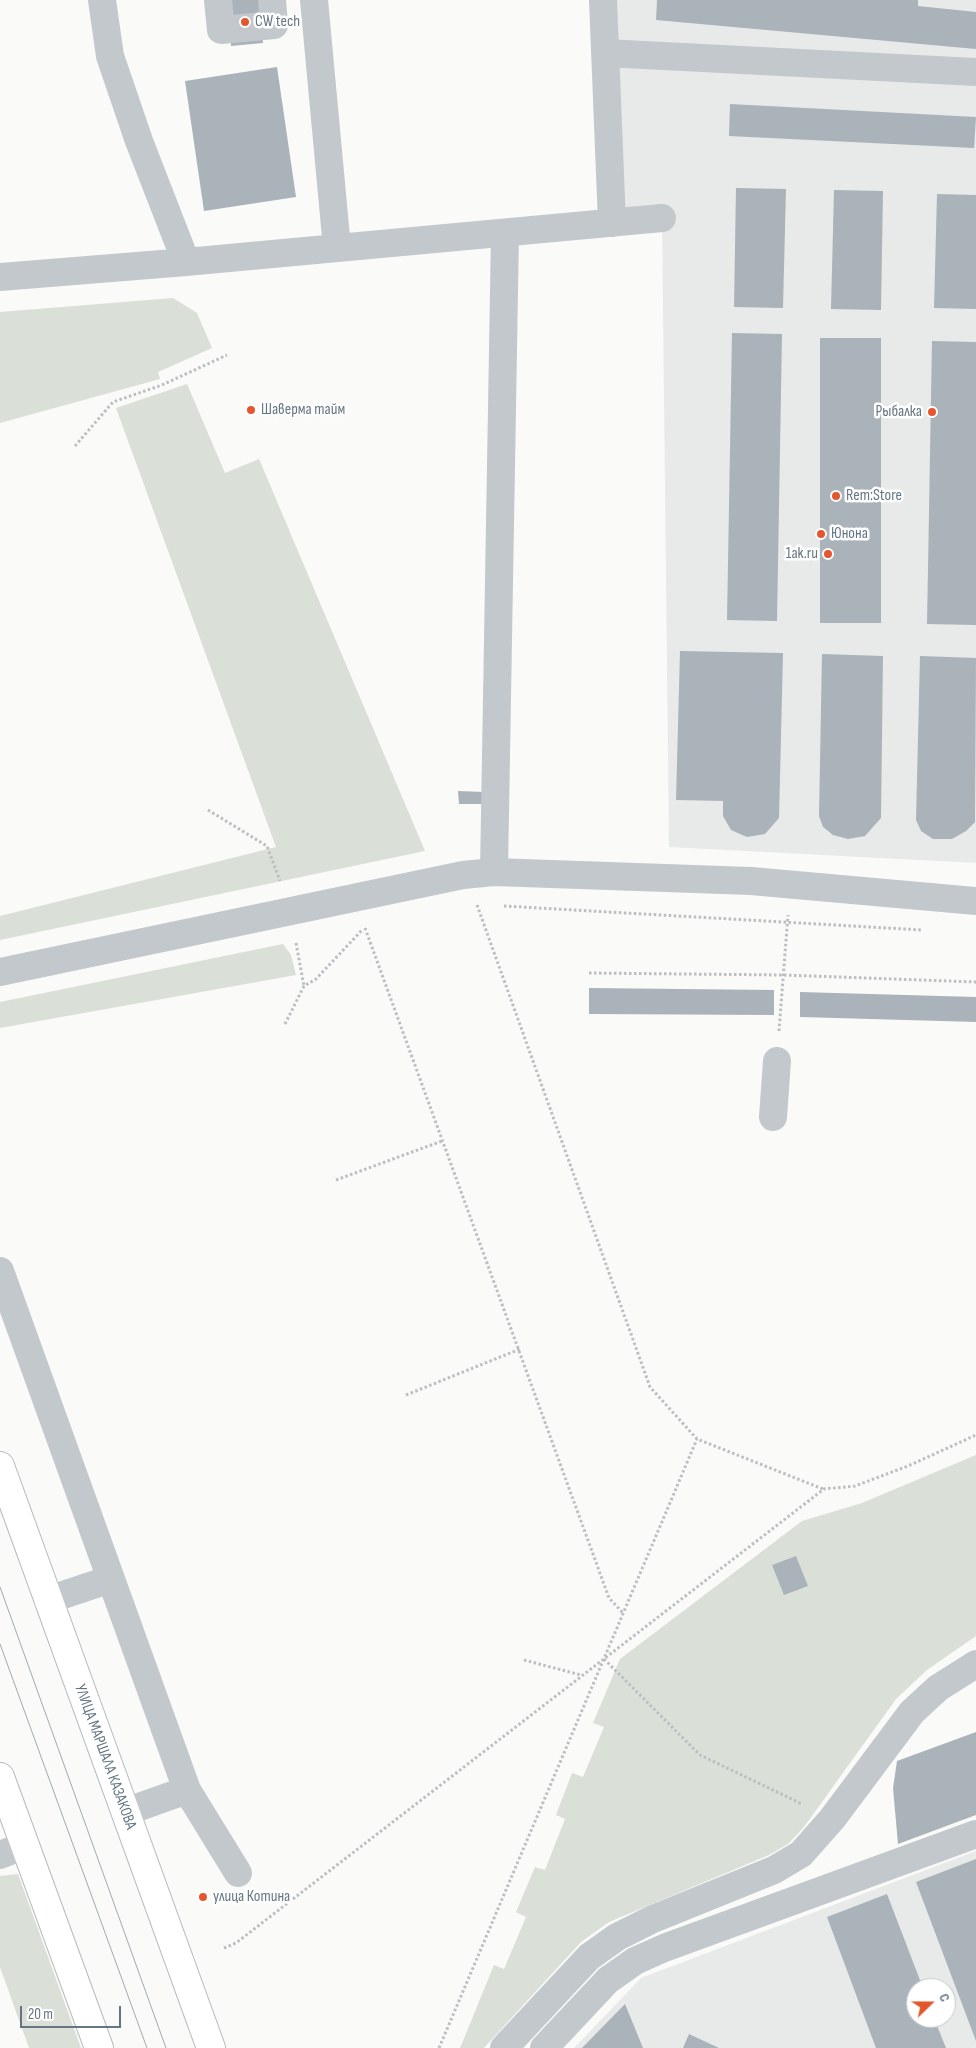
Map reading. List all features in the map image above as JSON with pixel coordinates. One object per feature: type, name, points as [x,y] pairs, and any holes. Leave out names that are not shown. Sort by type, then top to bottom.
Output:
[{"type":"main road","name":"УЛИЦА МАРШАЛА КАЗАКОВА","points":[[0,1466],[211,2048]]},
{"type":"main road","points":[[0,1777],[12,1850],[99,2048]]},
{"type":"street","points":[[102,0],[110,56],[139,141],[186,262]]},
{"type":"street","points":[[218,0],[221,30],[274,25],[272,0]]},
{"type":"street","points":[[314,0],[337,248]]},
{"type":"street","points":[[603,0],[612,223]]},
{"type":"street","points":[[605,53],[976,72]]},
{"type":"street","points":[[0,277],[186,262],[662,218]]},
{"type":"street","points":[[494,872],[505,233]]},
{"type":"street","points":[[0,972],[463,875],[494,872],[790,884],[976,901]]},
{"type":"street","points":[[773,1117],[777,1061]]},
{"type":"street","points":[[0,1271],[6,1308],[111,1579],[187,1790],[238,1873]]},
{"type":"street","points":[[48,1600],[111,1579]]},
{"type":"street","points":[[504,2048],[589,1957],[617,1937],[653,1919],[774,1870],[801,1854],[832,1819],[912,1712],[938,1688],[976,1664]]},
{"type":"street","points":[[125,1812],[187,1790]]},
{"type":"street","points":[[544,2048],[608,1980],[635,1961],[682,1941],[976,1834]]},
{"type":"path","points":[[75,446],[113,402],[162,385],[227,356]]},
{"type":"path","points":[[208,810],[267,846],[278,873]]},
{"type":"path","points":[[780,1024],[790,884]]},
{"type":"path","points":[[487,905],[477,905],[650,1387],[696,1439],[824,1489],[855,1486],[908,1466],[976,1435]]},
{"type":"path","points":[[497,906],[926,930]]},
{"type":"path","points":[[363,920],[609,1598],[623,1613]]},
{"type":"path","points":[[285,1024],[304,986],[316,978],[365,927]]},
{"type":"path","points":[[296,944],[304,986]]},
{"type":"path","points":[[589,973],[783,975],[976,982]]},
{"type":"path","points":[[336,1180],[442,1141]]},
{"type":"path","points":[[406,1395],[520,1349]]},
{"type":"path","points":[[439,2048],[696,1439]]},
{"type":"path","points":[[224,1948],[236,1943],[824,1489]]},
{"type":"path","points":[[604,1658],[700,1755],[808,1807]]},
{"type":"path","points":[[524,1660],[582,1675]]},
{"type":"shaded area","name":"Юнона","points":[[612,0],[976,0],[976,863],[669,847],[662,218],[620,222]]},
{"type":"shaded area","points":[[173,298],[197,313],[212,348],[158,372],[160,379],[0,423],[0,312]]},
{"type":"shaded area","points":[[187,384],[225,473],[259,459],[425,851],[0,940],[0,916],[276,847],[116,408]]},
{"type":"shaded area","points":[[283,944],[291,955],[296,975],[0,1028],[0,1002]]},
{"type":"shaded area","points":[[976,1455],[976,1636],[927,1670],[896,1699],[804,1827],[788,1844],[769,1855],[609,1922],[581,1942],[484,2048],[460,2048],[494,1965],[504,1969],[526,1917],[516,1912],[535,1867],[545,1870],[565,1819],[556,1815],[572,1773],[583,1777],[604,1727],[593,1723],[620,1659],[802,1521],[862,1503]]},
{"type":"shaded area","points":[[976,1851],[976,2048],[574,2048],[641,1978]]},
{"type":"shaded area","points":[[18,1874],[81,2048],[29,2048],[0,1967],[0,1876]]},
{"type":"building","name":"CW tech","points":[[228,0],[259,0],[263,43],[231,46]]},
{"type":"building","points":[[657,0],[918,0],[918,6],[976,12],[976,49],[656,20]]},
{"type":"building","points":[[277,67],[296,197],[204,211],[185,81]]},
{"type":"building","points":[[730,104],[976,117],[974,148],[729,136]]},
{"type":"building","points":[[736,188],[786,189],[783,308],[734,307]]},
{"type":"building","points":[[834,190],[883,191],[881,310],[831,309]]},
{"type":"building","points":[[937,194],[976,195],[976,309],[934,308]]},
{"type":"building","points":[[732,333],[782,334],[777,621],[727,620]]},
{"type":"building","points":[[820,338],[881,338],[881,623],[820,623]]},
{"type":"building","points":[[932,341],[976,342],[976,625],[927,624]]},
{"type":"building","points":[[680,651],[783,653],[779,818],[765,834],[747,837],[731,830],[723,816],[723,801],[676,800]]},
{"type":"building","points":[[822,654],[883,656],[881,818],[865,836],[848,839],[833,835],[823,827],[819,816]]},
{"type":"building","points":[[920,656],[976,658],[975,822],[966,831],[952,839],[933,839],[921,831],[916,820]]},
{"type":"building","points":[[458,791],[484,792],[485,804],[459,804]]},
{"type":"building","points":[[589,988],[774,990],[774,1015],[589,1014]]},
{"type":"building","points":[[800,992],[976,997],[976,1022],[800,1017]]},
{"type":"building","points":[[796,1556],[808,1586],[784,1595],[772,1565]]},
{"type":"building","points":[[976,1732],[976,1815],[898,1844],[893,1788],[897,1761]]},
{"type":"building","points":[[976,1859],[976,2041],[956,1988],[956,1978],[952,1978],[916,1882]]},
{"type":"building","points":[[887,1894],[919,1978],[906,1978],[906,2028],[938,2028],[946,2048],[876,2048],[827,1917]]},
{"type":"building","points":[[625,2004],[643,2048],[582,2048]]},
{"type":"building","points":[[689,2034],[719,2048],[683,2048]]},
{"type":"tram line","points":[[0,1587],[166,2048]]},
{"type":"tram line","points":[[0,1644],[147,2048]]},
{"type":"place","name":"CW tech","points":[[245,22]]},
{"type":"place","name":"Шаверма тайм","points":[[251,410]]},
{"type":"place","name":"Рыбалка","points":[[932,412]]},
{"type":"place","name":"Rem:Store","points":[[836,496]]},
{"type":"place","name":"Юнона","points":[[821,534]]},
{"type":"place","name":"1ak.ru","points":[[828,554]]},
{"type":"place","name":"улица Котина","points":[[203,1897]]}]
